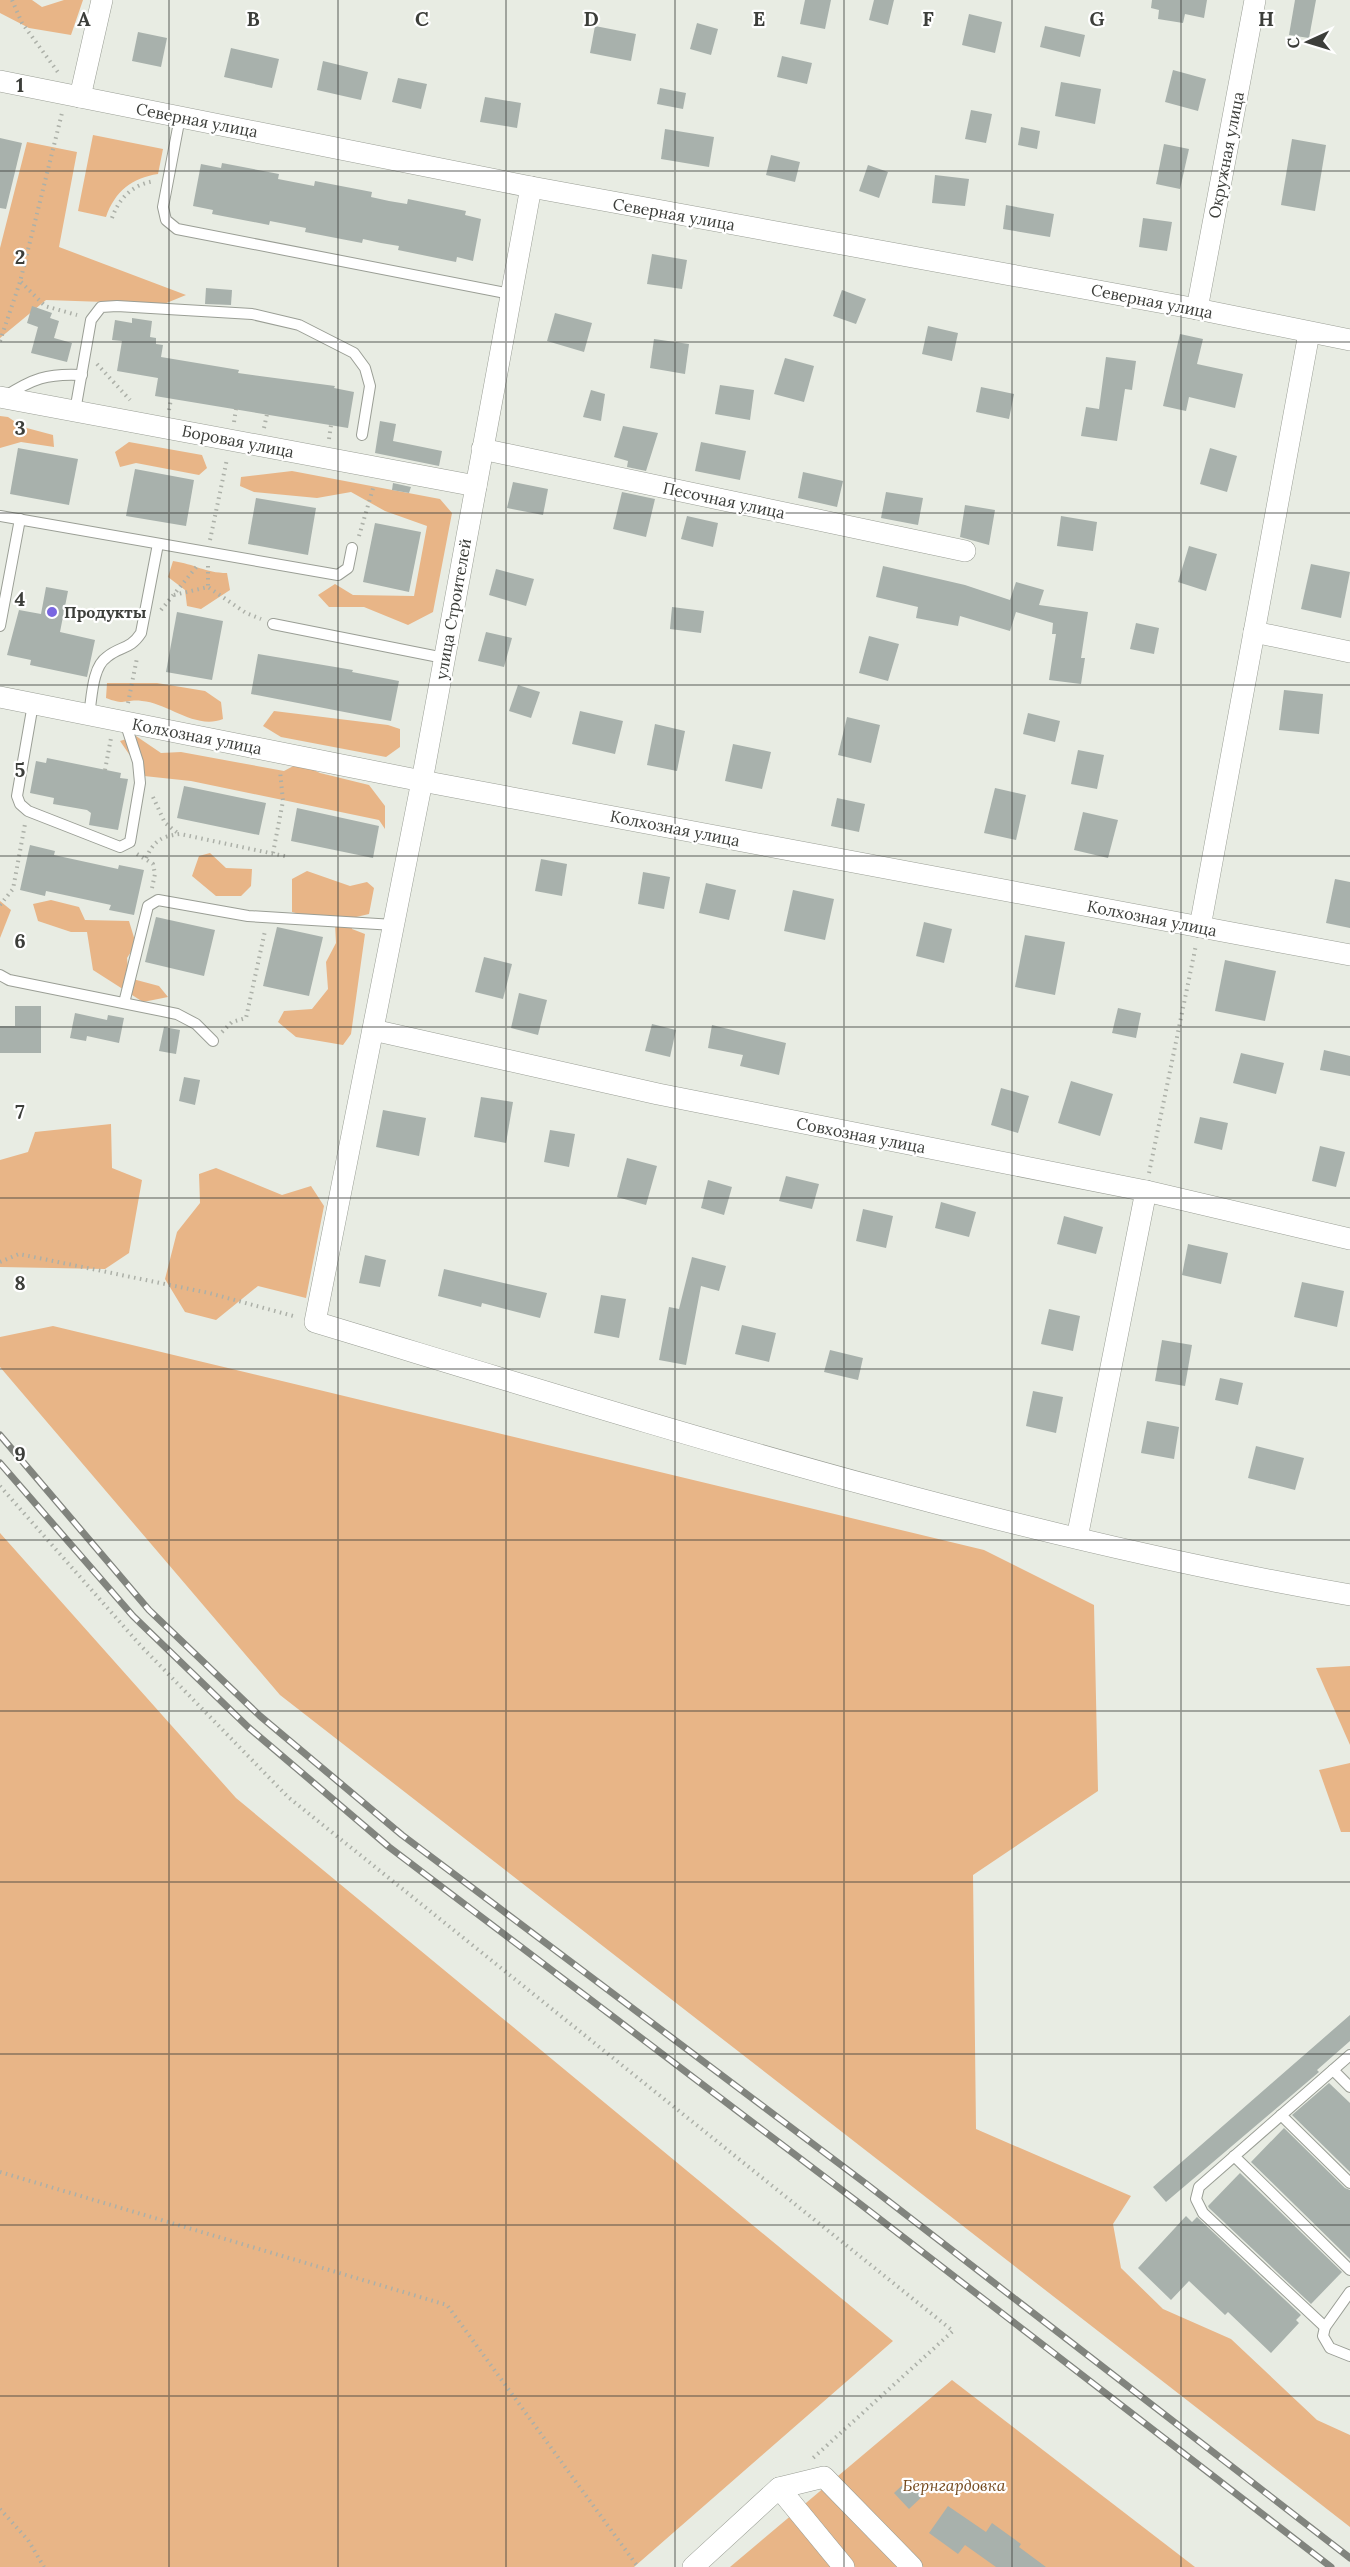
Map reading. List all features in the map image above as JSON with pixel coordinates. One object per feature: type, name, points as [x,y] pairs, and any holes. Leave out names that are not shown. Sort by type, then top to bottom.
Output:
[{"type":"street","points":[[73,95],[102,0]]},
{"type":"street","name":"Окружная улица","points":[[1197,309],[1255,0]]},
{"type":"street","name":"Северная улица","points":[[0,81],[531,188],[1197,309],[1350,340]]},
{"type":"street","name":"улица Строителей","points":[[315,1322],[422,781],[531,188]]},
{"type":"street","points":[[1200,927],[1309,333]]},
{"type":"street","name":"Боровая улица","points":[[2,397],[153,425],[233,430],[378,467],[476,486]]},
{"type":"street","name":"Песочная улица","points":[[482,450],[965,552]]},
{"type":"street","points":[[1254,632],[1350,652]]},
{"type":"street","name":"Колхозная улица","points":[[0,697],[422,781],[1350,955]]},
{"type":"street","name":"Совхозная улица","points":[[373,1030],[658,1094],[1146,1191],[1350,1239]]},
{"type":"street","points":[[1077,1538],[1146,1191]]},
{"type":"street","points":[[315,1322],[773,1461],[1224,1573],[1350,1594]]},
{"type":"street","points":[[693,2567],[779,2488],[824,2477],[912,2567]]},
{"type":"street","points":[[779,2488],[844,2567]]},
{"type":"lane","points":[[180,117],[163,207],[166,220],[177,229],[511,294]]},
{"type":"lane","points":[[75,411],[91,320],[101,307],[252,314],[299,325],[354,353],[365,368],[370,386],[362,435]]},
{"type":"lane","points":[[2,397],[30,380],[59,374],[81,375]]},
{"type":"lane","points":[[0,516],[208,553],[247,556],[338,574],[348,568],[352,548]]},
{"type":"lane","points":[[0,626],[20,519]]},
{"type":"lane","points":[[89,715],[98,668],[106,657],[134,644],[141,633],[158,544]]},
{"type":"lane","points":[[273,624],[444,658]]},
{"type":"lane","points":[[33,704],[17,796],[20,804],[28,811],[120,847],[130,842],[141,783],[138,762],[120,721]]},
{"type":"lane","points":[[124,1003],[148,906],[158,900],[214,912],[267,918],[394,925]]},
{"type":"lane","points":[[0,975],[9,980],[177,1014],[196,1024],[213,1041]]},
{"type":"lane","points":[[1325,2327],[1203,2212],[1196,2199],[1199,2187],[1350,2055]]},
{"type":"lane","points":[[1333,2070],[1350,2087]]},
{"type":"lane","points":[[1281,2115],[1350,2183]]},
{"type":"lane","points":[[1234,2156],[1350,2270]]},
{"type":"lane","points":[[1350,2292],[1325,2327],[1323,2336],[1330,2348],[1350,2356]]},
{"type":"path","points":[[0,341],[20,282],[73,95],[58,68],[22,23],[12,0]]},
{"type":"path","points":[[112,219],[119,202],[132,189],[149,182],[167,181]]},
{"type":"path","points":[[20,282],[45,306],[91,320]]},
{"type":"path","points":[[86,351],[153,425]]},
{"type":"path","points":[[169,409],[171,399]]},
{"type":"path","points":[[208,587],[208,553],[236,409]]},
{"type":"path","points":[[265,425],[267,414]]},
{"type":"path","points":[[329,435],[331,425]]},
{"type":"path","points":[[352,548],[360,535],[378,467]]},
{"type":"path","points":[[105,770],[120,721],[141,633],[208,553]]},
{"type":"path","points":[[172,596],[208,587],[246,613],[273,624]]},
{"type":"path","points":[[273,751],[279,767],[283,801],[273,854]]},
{"type":"path","points":[[141,783],[152,795],[165,823],[180,834]]},
{"type":"path","points":[[0,905],[12,889],[28,811]]},
{"type":"path","points":[[146,858],[152,845],[163,836],[180,834],[289,857]]},
{"type":"path","points":[[120,847],[146,858],[153,864],[155,874],[148,906]]},
{"type":"path","points":[[228,1026],[232,1022],[246,1018],[267,918]]},
{"type":"path","points":[[1146,1191],[1200,927]]},
{"type":"path","points":[[0,1262],[19,1254],[209,1293],[315,1322]]},
{"type":"path","points":[[0,1486],[141,1646],[288,1797],[953,2331],[805,2465]]},
{"type":"path","points":[[0,2172],[447,2305],[638,2567]]},
{"type":"path","points":[[0,2509],[28,2540],[44,2567]]},
{"type":"green space","points":[[0,0],[32,0],[42,7],[64,0],[83,0],[71,35],[29,28],[0,13]]},
{"type":"green space","points":[[93,135],[163,149],[158,174],[140,179],[126,187],[114,200],[106,217],[78,211]]},
{"type":"green space","points":[[27,142],[77,152],[59,247],[186,295],[164,304],[46,300],[0,338],[0,248]]},
{"type":"green space","points":[[0,416],[8,417],[23,427],[53,435],[54,447],[21,442],[0,448]]},
{"type":"green space","points":[[129,442],[202,455],[207,468],[199,475],[136,463],[120,467],[115,452]]},
{"type":"green space","points":[[292,471],[440,499],[452,513],[433,612],[408,625],[364,607],[329,607],[318,595],[335,584],[353,595],[414,596],[427,526],[385,511],[351,492],[317,498],[254,492],[240,486],[241,477]]},
{"type":"green space","points":[[173,561],[212,572],[227,573],[230,590],[201,609],[187,606],[185,590],[168,577]]},
{"type":"green space","points":[[107,683],[157,683],[205,691],[221,702],[223,719],[202,721],[152,703],[122,702],[106,698]]},
{"type":"green space","points":[[274,711],[388,725],[400,729],[400,747],[386,757],[281,737],[263,726]]},
{"type":"green space","points":[[136,736],[161,753],[181,752],[284,771],[299,763],[320,773],[369,785],[385,806],[385,829],[379,820],[191,781],[144,776],[120,741]]},
{"type":"green space","points":[[210,853],[226,868],[252,869],[251,886],[241,896],[216,896],[192,876],[199,856]]},
{"type":"green space","points":[[307,871],[350,886],[367,882],[374,888],[369,914],[352,918],[352,929],[365,934],[351,1034],[343,1045],[296,1037],[278,1022],[284,1011],[312,1009],[328,989],[326,962],[336,943],[335,923],[292,912],[292,879]]},
{"type":"green space","points":[[51,900],[79,907],[85,920],[129,921],[136,944],[127,958],[129,978],[159,986],[168,997],[143,1002],[93,970],[87,932],[71,932],[38,921],[33,904]]},
{"type":"green space","points":[[0,901],[11,910],[0,938]]},
{"type":"green space","points":[[111,1124],[112,1168],[142,1180],[129,1253],[105,1269],[0,1267],[0,1160],[28,1152],[35,1132]]},
{"type":"green space","points":[[216,1168],[282,1195],[311,1186],[324,1206],[306,1298],[258,1286],[216,1320],[185,1312],[165,1279],[177,1232],[200,1203],[199,1174]]},
{"type":"green space","points":[[53,1326],[984,1550],[1094,1605],[1098,1791],[973,1875],[976,2129],[1131,2196],[1113,2224],[1121,2268],[1163,2309],[1231,2339],[1317,2420],[1350,2435],[1350,2527],[280,1695],[0,1367],[0,1337]]},
{"type":"green space","points":[[0,1533],[236,1798],[893,2341],[634,2567],[0,2567]]},
{"type":"green space","points":[[1350,1666],[1350,1745],[1316,1668]]},
{"type":"green space","points":[[1350,1763],[1350,1832],[1341,1832],[1319,1770]]},
{"type":"green space","name":"Бернгардовка","points":[[952,2380],[1195,2567],[730,2567]]},
{"type":"building","points":[[805,0],[831,0],[825,29],[800,24]]},
{"type":"building","points":[[874,0],[894,0],[888,25],[869,20]]},
{"type":"building","points":[[1152,0],[1207,0],[1204,18],[1185,14],[1183,23],[1158,19],[1159,10],[1151,8]]},
{"type":"building","points":[[1295,0],[1316,0],[1309,38],[1289,35]]},
{"type":"building","points":[[969,14],[1002,22],[995,53],[962,45]]},
{"type":"building","points":[[697,23],[718,29],[711,55],[690,49]]},
{"type":"building","points":[[595,26],[636,34],[631,61],[590,53]]},
{"type":"building","points":[[1045,26],[1085,35],[1080,57],[1040,47]]},
{"type":"building","points":[[138,32],[167,38],[161,67],[132,61]]},
{"type":"building","points":[[231,48],[279,59],[272,88],[224,77]]},
{"type":"building","points":[[782,56],[812,63],[807,84],[777,77]]},
{"type":"building","points":[[323,61],[368,72],[361,100],[317,90]]},
{"type":"building","points":[[1173,70],[1206,79],[1198,111],[1165,102]]},
{"type":"building","points":[[398,78],[427,84],[421,109],[392,102]]},
{"type":"building","points":[[1061,82],[1101,89],[1095,124],[1055,116]]},
{"type":"building","points":[[660,88],[686,93],[683,109],[657,104]]},
{"type":"building","points":[[485,97],[521,103],[517,128],[480,122]]},
{"type":"building","points":[[971,110],[992,114],[986,143],[965,139]]},
{"type":"building","points":[[1021,127],[1040,131],[1037,149],[1018,145]]},
{"type":"building","points":[[665,129],[714,137],[709,167],[661,159]]},
{"type":"building","points":[[0,138],[22,143],[6,209],[0,208]]},
{"type":"building","points":[[1292,139],[1326,145],[1315,211],[1281,205]]},
{"type":"building","points":[[1164,144],[1189,149],[1180,189],[1156,184]]},
{"type":"building","points":[[771,155],[800,162],[795,182],[766,175]]},
{"type":"building","points":[[222,163],[279,174],[278,179],[314,186],[315,181],[372,192],[371,197],[389,201],[407,204],[408,199],[466,211],[465,215],[481,219],[473,261],[457,257],[456,262],[398,250],[399,246],[363,239],[362,243],[305,232],[306,228],[270,221],[269,225],[212,214],[213,210],[193,206],[201,164],[221,168]]},
{"type":"building","points":[[868,165],[888,172],[879,198],[859,191]]},
{"type":"building","points":[[935,175],[969,179],[965,206],[932,203]]},
{"type":"building","points":[[1006,205],[1054,214],[1050,237],[1003,229]]},
{"type":"building","points":[[1143,218],[1172,222],[1167,251],[1139,247]]},
{"type":"building","points":[[652,254],[687,260],[682,289],[647,284]]},
{"type":"building","points":[[206,288],[232,290],[231,305],[205,304]]},
{"type":"building","points":[[842,290],[866,299],[856,324],[833,316]]},
{"type":"building","points":[[32,306],[52,313],[50,318],[59,321],[54,338],[72,343],[67,362],[31,353],[38,327],[27,323]]},
{"type":"building","points":[[555,313],[592,323],[584,352],[547,341]]},
{"type":"building","points":[[132,318],[152,321],[150,337],[156,338],[156,344],[163,345],[161,357],[239,370],[238,373],[335,386],[334,388],[354,392],[348,428],[155,396],[158,378],[117,371],[122,341],[112,340],[115,320],[132,323]]},
{"type":"building","points":[[928,326],[958,333],[952,361],[922,354]]},
{"type":"building","points":[[1180,334],[1203,339],[1197,364],[1243,374],[1235,408],[1189,397],[1186,411],[1163,406]]},
{"type":"building","points":[[654,339],[689,344],[685,374],[650,368]]},
{"type":"building","points":[[1106,357],[1136,361],[1132,390],[1125,389],[1117,441],[1081,436],[1086,407],[1099,409]]},
{"type":"building","points":[[785,358],[814,366],[804,402],[774,394]]},
{"type":"building","points":[[720,385],[754,390],[750,420],[715,414]]},
{"type":"building","points":[[981,387],[1014,394],[1009,419],[976,412]]},
{"type":"building","points":[[591,390],[605,394],[601,421],[583,417]]},
{"type":"building","points":[[380,421],[396,424],[393,441],[442,451],[439,466],[375,453]]},
{"type":"building","points":[[623,426],[658,433],[646,471],[627,467],[628,461],[614,457]]},
{"type":"building","points":[[701,442],[746,451],[740,480],[695,471]]},
{"type":"building","points":[[18,448],[78,459],[69,505],[10,494]]},
{"type":"building","points":[[1210,448],[1237,456],[1227,492],[1200,484]]},
{"type":"building","points":[[135,469],[194,480],[186,526],[126,516]]},
{"type":"building","points":[[803,472],[843,481],[837,507],[798,498]]},
{"type":"building","points":[[513,482],[548,489],[543,515],[507,508]]},
{"type":"building","points":[[393,483],[411,487],[409,493],[392,490]]},
{"type":"building","points":[[622,492],[655,499],[646,537],[613,529]]},
{"type":"building","points":[[886,492],[923,498],[918,525],[881,518]]},
{"type":"building","points":[[256,498],[316,508],[308,555],[248,544]]},
{"type":"building","points":[[965,505],[995,510],[989,545],[960,537]]},
{"type":"building","points":[[687,516],[718,523],[713,547],[681,539]]},
{"type":"building","points":[[1061,516],[1097,522],[1093,551],[1057,546]]},
{"type":"building","points":[[375,523],[421,532],[409,592],[363,582]]},
{"type":"building","points":[[1189,546],[1217,554],[1206,591],[1178,582]]},
{"type":"building","points":[[1311,564],[1350,572],[1341,618],[1301,609]]},
{"type":"building","points":[[883,566],[965,585],[1010,600],[1016,582],[1044,590],[1039,605],[1088,612],[1081,658],[1085,658],[1081,684],[1049,680],[1056,634],[1052,634],[1053,623],[1016,612],[1010,631],[960,616],[958,626],[916,618],[918,607],[876,597]]},
{"type":"building","points":[[496,569],[534,579],[526,606],[489,595]]},
{"type":"building","name":"Продукты","points":[[46,587],[68,591],[60,632],[95,640],[87,677],[30,665],[31,660],[7,655],[19,610],[41,614]]},
{"type":"building","points":[[672,607],[704,611],[701,633],[670,629]]},
{"type":"building","points":[[177,612],[223,621],[212,680],[166,672]]},
{"type":"building","points":[[1136,623],[1159,628],[1154,654],[1130,649]]},
{"type":"building","points":[[486,632],[512,638],[504,667],[478,661]]},
{"type":"building","points":[[869,636],[899,644],[888,681],[859,673]]},
{"type":"building","points":[[258,654],[353,670],[352,672],[399,681],[391,721],[251,694]]},
{"type":"building","points":[[518,685],[540,692],[531,718],[509,711]]},
{"type":"building","points":[[1284,690],[1323,694],[1319,734],[1279,730]]},
{"type":"building","points":[[580,711],[623,721],[615,754],[572,744]]},
{"type":"building","points":[[1028,713],[1060,721],[1055,742],[1023,734]]},
{"type":"building","points":[[847,717],[880,725],[871,763],[838,755]]},
{"type":"building","points":[[655,724],[685,731],[677,771],[647,765]]},
{"type":"building","points":[[733,744],[771,752],[762,789],[725,781]]},
{"type":"building","points":[[1078,750],[1104,755],[1097,789],[1071,784]]},
{"type":"building","points":[[47,758],[121,773],[120,778],[128,779],[118,830],[89,825],[91,813],[87,810],[53,804],[54,798],[30,793],[36,761],[46,763]]},
{"type":"building","points":[[184,786],[266,803],[259,835],[177,818]]},
{"type":"building","points":[[995,788],[1026,795],[1016,840],[984,833]]},
{"type":"building","points":[[837,798],[865,804],[859,832],[831,826]]},
{"type":"building","points":[[297,808],[379,826],[373,858],[291,841]]},
{"type":"building","points":[[1083,812],[1118,820],[1108,858],[1074,850]]},
{"type":"building","points":[[30,845],[55,851],[54,855],[118,869],[119,865],[144,870],[134,915],[109,910],[111,905],[46,891],[45,896],[20,890]]},
{"type":"building","points":[[541,859],[567,864],[562,896],[535,891]]},
{"type":"building","points":[[643,872],[670,877],[664,909],[638,904]]},
{"type":"building","points":[[1335,879],[1350,882],[1350,928],[1326,923]]},
{"type":"building","points":[[706,883],[736,890],[729,920],[699,913]]},
{"type":"building","points":[[793,890],[834,899],[825,940],[784,931]]},
{"type":"building","points":[[156,917],[215,930],[204,976],[145,962]]},
{"type":"building","points":[[924,922],[952,929],[944,963],[916,956]]},
{"type":"building","points":[[277,927],[323,937],[309,996],[263,986]]},
{"type":"building","points":[[1025,935],[1065,942],[1055,995],[1015,987]]},
{"type":"building","points":[[484,957],[512,964],[503,999],[475,992]]},
{"type":"building","points":[[1225,960],[1276,971],[1265,1021],[1215,1011]]},
{"type":"building","points":[[519,993],[547,1000],[538,1035],[511,1028]]},
{"type":"building","points":[[15,1006],[41,1006],[41,1053],[0,1053],[0,1026],[15,1026]]},
{"type":"building","points":[[1118,1008],[1141,1013],[1136,1038],[1112,1033]]},
{"type":"building","points":[[75,1013],[107,1020],[108,1015],[124,1018],[119,1043],[87,1036],[86,1041],[70,1038]]},
{"type":"building","points":[[652,1024],[676,1030],[670,1057],[645,1051]]},
{"type":"building","points":[[712,1025],[786,1043],[779,1075],[740,1066],[743,1055],[708,1048]]},
{"type":"building","points":[[164,1027],[180,1030],[176,1054],[159,1051]]},
{"type":"building","points":[[1324,1050],[1350,1056],[1350,1076],[1320,1070]]},
{"type":"building","points":[[1241,1053],[1284,1063],[1276,1094],[1233,1083]]},
{"type":"building","points":[[184,1077],[200,1080],[195,1105],[179,1101]]},
{"type":"building","points":[[1071,1081],[1113,1094],[1100,1136],[1058,1123]]},
{"type":"building","points":[[1001,1088],[1029,1096],[1018,1133],[991,1125]]},
{"type":"building","points":[[481,1097],[513,1102],[506,1143],[474,1137]]},
{"type":"building","points":[[383,1110],[426,1118],[419,1156],[376,1147]]},
{"type":"building","points":[[1200,1117],[1228,1123],[1222,1150],[1194,1143]]},
{"type":"building","points":[[550,1130],[575,1134],[569,1167],[544,1162]]},
{"type":"building","points":[[1320,1146],[1345,1152],[1336,1187],[1312,1181]]},
{"type":"building","points":[[627,1158],[657,1166],[646,1205],[617,1197]]},
{"type":"building","points":[[786,1176],[819,1184],[812,1209],[779,1201]]},
{"type":"building","points":[[708,1180],[732,1187],[724,1215],[701,1208]]},
{"type":"building","points":[[941,1202],[976,1212],[969,1237],[935,1228]]},
{"type":"building","points":[[863,1209],[893,1216],[886,1248],[856,1241]]},
{"type":"building","points":[[1064,1216],[1103,1227],[1096,1254],[1057,1244]]},
{"type":"building","points":[[1188,1244],[1228,1253],[1221,1284],[1182,1275]]},
{"type":"building","points":[[365,1255],[386,1260],[380,1287],[359,1283]]},
{"type":"building","points":[[692,1257],[726,1266],[719,1291],[701,1286],[686,1365],[659,1360],[669,1307],[679,1309]]},
{"type":"building","points":[[444,1269],[547,1293],[540,1318],[482,1303],[481,1307],[438,1296]]},
{"type":"building","points":[[1302,1282],[1344,1291],[1337,1327],[1294,1317]]},
{"type":"building","points":[[601,1295],[626,1299],[619,1338],[594,1333]]},
{"type":"building","points":[[1049,1309],[1080,1316],[1073,1351],[1041,1344]]},
{"type":"building","points":[[742,1325],[776,1333],[769,1362],[735,1354]]},
{"type":"building","points":[[1162,1340],[1192,1345],[1185,1386],[1155,1381]]},
{"type":"building","points":[[830,1350],[863,1358],[858,1380],[824,1372]]},
{"type":"building","points":[[1220,1378],[1243,1383],[1238,1405],[1215,1400]]},
{"type":"building","points":[[1033,1391],[1063,1397],[1056,1433],[1026,1426]]},
{"type":"building","points":[[1147,1421],[1179,1427],[1174,1459],[1141,1453]]},
{"type":"building","points":[[1256,1446],[1304,1458],[1295,1490],[1248,1478]]},
{"type":"building","points":[[1350,2015],[1350,2041],[1317,2070],[1319,2072],[1166,2202],[1153,2187]]},
{"type":"building","points":[[1329,2083],[1350,2103],[1350,2172],[1292,2115]]},
{"type":"building","points":[[1284,2128],[1345,2188],[1350,2190],[1350,2259],[1251,2162]]},
{"type":"building","points":[[1240,2173],[1342,2272],[1311,2304],[1209,2208],[1208,2206]]},
{"type":"building","points":[[1186,2216],[1192,2222],[1197,2217],[1301,2315],[1296,2320],[1299,2323],[1271,2353],[1228,2312],[1225,2315],[1189,2281],[1171,2300],[1138,2268]]},
{"type":"building","points":[[911,2477],[926,2493],[909,2509],[894,2493]]},
{"type":"building","points":[[948,2506],[986,2532],[992,2523],[1021,2544],[1019,2547],[1046,2567],[996,2567],[965,2545],[958,2554],[929,2533]]},
{"type":"railway","points":[[0,1435],[149,1610],[260,1716],[402,1835],[865,2183],[1350,2558]]},
{"type":"railway","points":[[0,1463],[133,1616],[248,1727],[389,1847],[855,2200],[1331,2567]]},
{"type":"place","name":"Продукты","points":[[52,612]]}]
